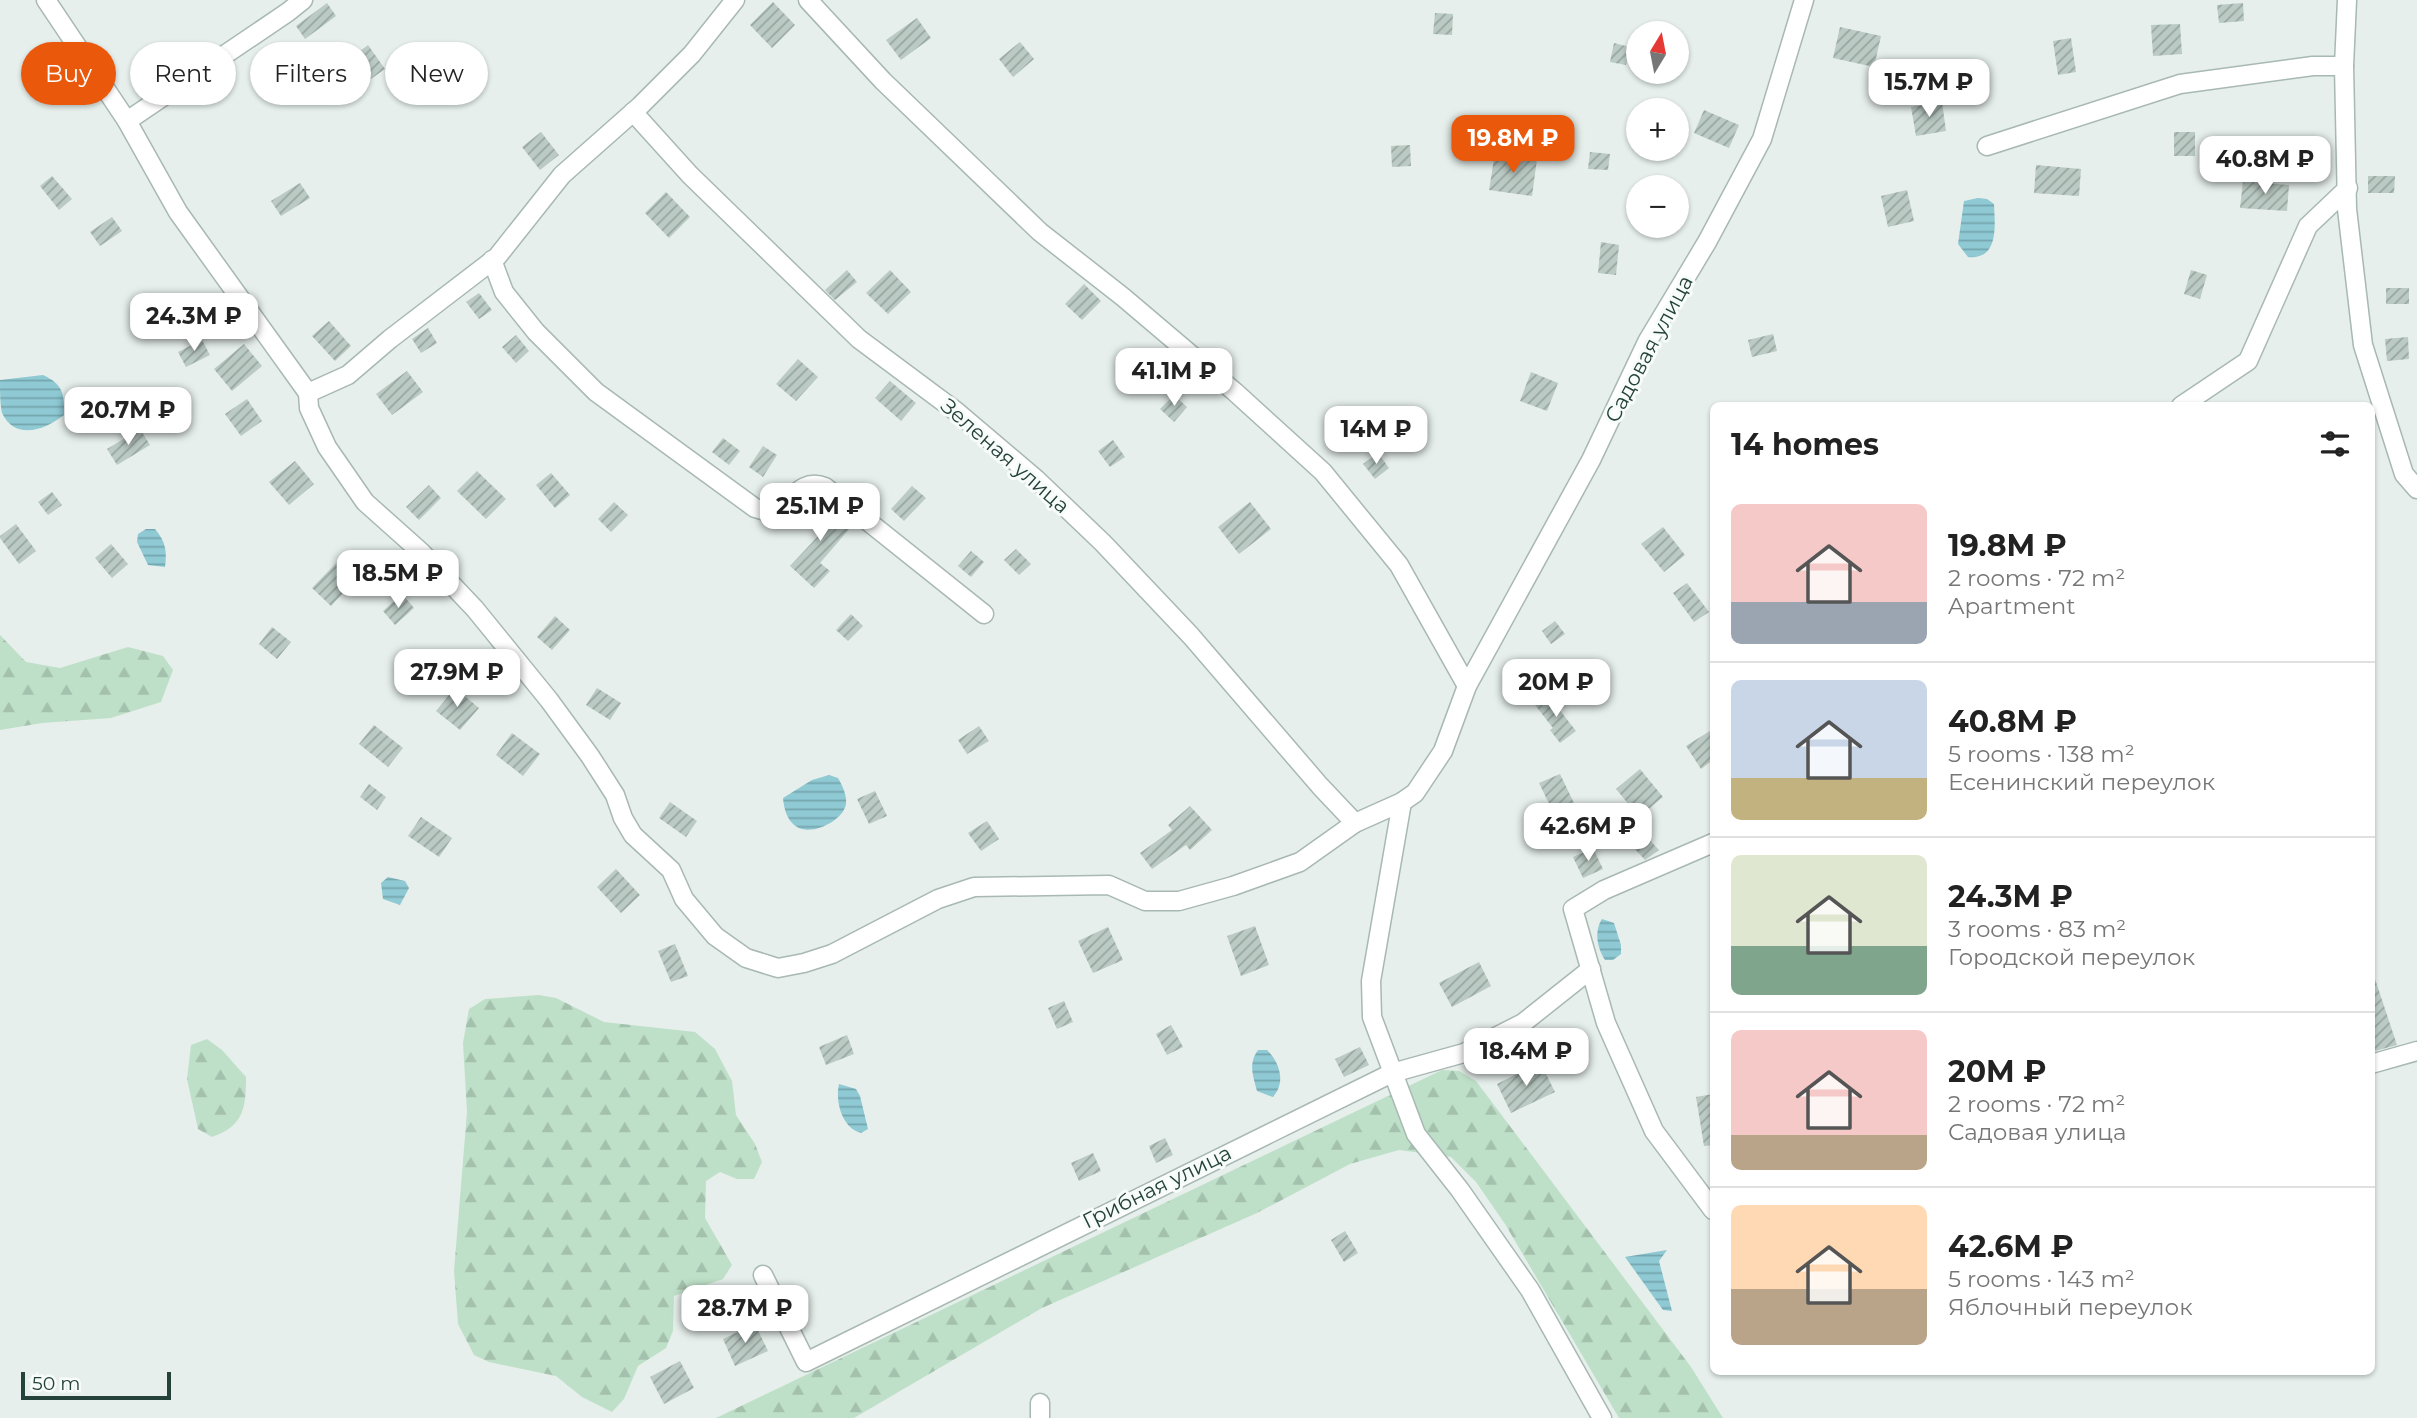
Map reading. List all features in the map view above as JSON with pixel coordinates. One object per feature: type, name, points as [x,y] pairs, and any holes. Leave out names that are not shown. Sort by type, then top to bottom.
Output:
[{"type":"street","points":[[46,0],[127,121],[178,212],[308,393],[309,408],[327,447],[365,502],[421,552],[475,609],[548,700],[615,795],[623,818],[633,835],[671,870],[684,899],[715,936],[746,958],[778,968],[804,964],[832,954],[938,899],[974,887],[1109,885],[1145,901],[1179,901],[1233,886],[1300,862],[1355,823],[1402,802]]},
{"type":"street","points":[[127,121],[303,0]]},
{"type":"street","points":[[308,393],[348,374],[492,260],[562,175],[633,112],[692,54],[735,0]]},
{"type":"street","points":[[808,0],[883,81],[1041,232],[1214,374],[1323,472],[1399,565],[1467,686]]},
{"type":"street","name":"Садовая улица","points":[[1402,802],[1415,793],[1443,751],[1467,686],[1591,460],[1647,342],[1707,242],[1762,139],[1804,0]]},
{"type":"street","points":[[2347,0],[2344,66],[2347,209],[2363,345],[2404,474],[2417,489]]},
{"type":"street","points":[[1987,146],[2180,84],[2313,66],[2344,66]]},
{"type":"street","name":"Зеленая улица","points":[[633,112],[690,175],[859,339],[957,412],[1036,480],[1103,543],[1191,636],[1355,823]]},
{"type":"street","points":[[2187,402],[2248,361],[2308,226],[2348,188]]},
{"type":"street","points":[[492,260],[504,292],[536,332],[596,392],[755,508],[777,510],[804,485],[817,484],[984,614]]},
{"type":"street","points":[[1402,802],[1371,981],[1372,1017],[1416,1134],[1461,1190],[1530,1290],[1602,1418]]},
{"type":"street","points":[[1710,844],[1604,890],[1573,909],[1606,1023],[1654,1131],[1710,1205]]},
{"type":"street","name":"Грибная улица","points":[[762,1275],[806,1362],[1392,1073],[1464,1053],[1523,1023],[1591,969]]},
{"type":"street","points":[[2375,1063],[2417,1051]]},
{"type":"green space","points":[[0,635],[26,662],[60,668],[128,647],[163,656],[173,670],[161,702],[111,718],[42,723],[0,730]]},
{"type":"green space","points":[[539,995],[556,998],[604,1022],[695,1032],[715,1049],[732,1081],[736,1115],[755,1144],[762,1162],[754,1179],[737,1179],[720,1172],[706,1181],[705,1218],[732,1265],[723,1279],[674,1296],[673,1331],[666,1348],[638,1366],[624,1399],[612,1412],[582,1397],[556,1376],[489,1362],[474,1355],[458,1324],[454,1271],[467,1112],[463,1043],[469,1009],[485,999]]},
{"type":"green space","points":[[207,1039],[222,1050],[246,1077],[241,1114],[231,1127],[212,1137],[198,1129],[187,1079],[191,1045]]},
{"type":"green space","points":[[1442,1070],[1459,1071],[1476,1081],[1691,1367],[1723,1418],[1619,1418],[1505,1224],[1476,1182],[1451,1157],[1399,1150],[1350,1164],[1257,1213],[1042,1308],[854,1418],[716,1418]]},
{"type":"water","points":[[1987,199],[1994,204],[1993,240],[1985,253],[1968,257],[1958,244],[1964,201]]},
{"type":"water","points":[[43,375],[59,387],[64,401],[64,415],[48,425],[31,430],[15,427],[2,413],[0,380]]},
{"type":"water","points":[[146,529],[155,529],[164,543],[165,567],[148,565],[137,542],[138,534]]},
{"type":"water","points":[[829,775],[838,778],[843,787],[846,801],[844,810],[833,821],[818,828],[811,830],[797,827],[787,814],[783,798],[812,780]]},
{"type":"water","points":[[388,877],[405,881],[409,888],[400,905],[383,899],[381,883]]},
{"type":"water","points":[[1602,919],[1614,923],[1621,945],[1621,954],[1613,960],[1605,960],[1598,945],[1597,934]]},
{"type":"water","points":[[1258,1050],[1267,1050],[1280,1073],[1279,1085],[1273,1097],[1257,1091],[1252,1065]]},
{"type":"water","points":[[839,1084],[856,1089],[860,1096],[868,1129],[861,1133],[849,1126],[841,1113]]},
{"type":"water","points":[[1667,1250],[1659,1261],[1672,1311],[1663,1310],[1625,1257]]},
{"type":"building","points":[[773,2],[795,25],[772,48],[750,25]]},
{"type":"building","points":[[327,3],[336,16],[305,39],[296,26]]},
{"type":"building","points":[[2243,3],[2244,21],[2219,23],[2217,5]]},
{"type":"building","points":[[1435,13],[1453,14],[1452,35],[1433,34]]},
{"type":"building","points":[[917,18],[931,38],[901,60],[886,40]]},
{"type":"building","points":[[2180,24],[2182,54],[2153,56],[2151,25]]},
{"type":"building","points":[[1840,27],[1881,36],[1874,67],[1833,58]]},
{"type":"building","points":[[2071,38],[2076,72],[2058,75],[2053,41]]},
{"type":"building","points":[[1020,42],[1034,59],[1013,77],[999,59]]},
{"type":"building","points":[[1614,43],[1626,46],[1626,65],[1610,62]]},
{"type":"building","points":[[371,49],[385,69],[371,79]]},
{"type":"building","points":[[1942,102],[1946,131],[1916,136],[1911,107]]},
{"type":"building","points":[[1704,110],[1739,125],[1729,148],[1694,133]]},
{"type":"building","points":[[541,132],[559,155],[540,170],[522,147]]},
{"type":"building","points":[[2174,132],[2195,132],[2195,156],[2174,156]]},
{"type":"building","points":[[1410,145],[1411,166],[1392,167],[1391,146]]},
{"type":"building","points":[[1590,152],[1610,154],[1608,170],[1588,169]]},
{"type":"building","points":[[1495,153],[1537,159],[1532,196],[1489,190]]},
{"type":"building","points":[[2036,165],[2081,169],[2079,196],[2034,193]]},
{"type":"building","points":[[52,176],[72,199],[59,210],[40,186]]},
{"type":"building","points":[[2368,176],[2395,176],[2394,193],[2368,193]]},
{"type":"building","points":[[2243,181],[2289,185],[2287,211],[2240,208]]},
{"type":"building","points":[[300,183],[310,198],[281,216],[271,201]]},
{"type":"building","points":[[1907,190],[1914,221],[1888,227],[1881,196]]},
{"type":"building","points":[[666,192],[690,217],[669,238],[645,213]]},
{"type":"building","points":[[112,217],[122,231],[100,246],[90,232]]},
{"type":"building","points":[[1601,242],[1619,245],[1616,275],[1598,273]]},
{"type":"building","points":[[847,270],[857,282],[835,300],[825,290]]},
{"type":"building","points":[[890,270],[911,292],[888,314],[866,293]]},
{"type":"building","points":[[2191,270],[2207,275],[2200,299],[2184,294]]},
{"type":"building","points":[[1084,284],[1101,301],[1082,320],[1065,304]]},
{"type":"building","points":[[2386,288],[2409,288],[2409,304],[2386,304]]},
{"type":"building","points":[[479,293],[492,310],[479,319],[466,302]]},
{"type":"building","points":[[329,321],[351,346],[335,361],[312,336]]},
{"type":"building","points":[[428,328],[437,343],[421,353],[412,339]]},
{"type":"building","points":[[1773,334],[1777,351],[1752,357],[1748,340]]},
{"type":"building","points":[[516,335],[529,351],[516,363],[502,347]]},
{"type":"building","points":[[2408,337],[2409,359],[2387,361],[2385,339]]},
{"type":"building","points":[[202,340],[210,355],[186,367],[178,352]]},
{"type":"building","points":[[244,344],[262,366],[232,391],[214,369]]},
{"type":"building","points":[[798,359],[818,377],[796,401],[776,384]]},
{"type":"building","points":[[407,371],[423,392],[392,415],[376,394]]},
{"type":"building","points":[[1531,372],[1558,383],[1547,411],[1520,401]]},
{"type":"building","points":[[890,381],[916,403],[901,421],[875,398]]},
{"type":"building","points":[[1174,395],[1187,407],[1174,422],[1160,409]]},
{"type":"building","points":[[247,399],[262,421],[241,436],[225,414]]},
{"type":"building","points":[[140,429],[150,445],[117,465],[107,449]]},
{"type":"building","points":[[723,438],[740,451],[729,465],[712,452]]},
{"type":"building","points":[[1113,440],[1125,457],[1110,467],[1098,451]]},
{"type":"building","points":[[763,446],[777,455],[763,477],[749,467]]},
{"type":"building","points":[[1378,453],[1389,468],[1375,479],[1363,464]]},
{"type":"building","points":[[295,461],[314,484],[289,505],[269,482]]},
{"type":"building","points":[[477,471],[506,499],[486,519],[457,491]]},
{"type":"building","points":[[551,473],[570,495],[555,508],[536,485]]},
{"type":"building","points":[[429,485],[441,498],[419,520],[406,507]]},
{"type":"building","points":[[912,486],[926,498],[904,521],[891,509]]},
{"type":"building","points":[[52,492],[62,505],[48,515],[38,502]]},
{"type":"building","points":[[818,500],[851,527],[820,563],[830,571],[814,588],[790,566],[820,534],[802,519]]},
{"type":"building","points":[[614,502],[628,515],[611,532],[598,519]]},
{"type":"building","points":[[1250,502],[1271,529],[1239,554],[1218,527]]},
{"type":"building","points":[[16,524],[36,551],[19,564],[0,538]]},
{"type":"building","points":[[1663,527],[1685,555],[1664,572],[1641,544]]},
{"type":"building","points":[[111,544],[128,564],[112,578],[95,558]]},
{"type":"building","points":[[1016,549],[1031,564],[1019,575],[1004,560]]},
{"type":"building","points":[[971,551],[984,562],[971,577],[958,566]]},
{"type":"building","points":[[342,557],[360,575],[331,606],[312,588]]},
{"type":"building","points":[[1687,583],[1709,612],[1694,622],[1673,593]]},
{"type":"building","points":[[402,594],[414,608],[395,625],[383,611]]},
{"type":"building","points":[[851,614],[863,626],[848,641],[836,630]]},
{"type":"building","points":[[555,616],[570,630],[552,650],[537,637]]},
{"type":"building","points":[[1555,621],[1565,634],[1551,644],[1542,631]]},
{"type":"building","points":[[272,627],[291,642],[277,659],[259,644]]},
{"type":"building","points":[[455,688],[479,708],[460,730],[436,711]]},
{"type":"building","points":[[597,688],[621,703],[610,720],[586,705]]},
{"type":"building","points":[[1548,695],[1576,731],[1560,743],[1550,730],[1553,728],[1535,705]]},
{"type":"building","points":[[374,725],[403,748],[388,767],[359,744]]},
{"type":"building","points":[[979,726],[989,741],[967,754],[958,740]]},
{"type":"building","points":[[1710,731],[1710,762],[1701,769],[1686,746]]},
{"type":"building","points":[[512,733],[540,754],[523,776],[496,755]]},
{"type":"building","points":[[1640,769],[1663,797],[1639,817],[1616,789]]},
{"type":"building","points":[[1560,774],[1574,803],[1553,812],[1539,783]]},
{"type":"building","points":[[369,784],[386,797],[377,810],[360,797]]},
{"type":"building","points":[[875,791],[887,816],[869,824],[857,799]]},
{"type":"building","points":[[670,802],[697,821],[686,837],[659,818]]},
{"type":"building","points":[[1190,806],[1212,830],[1190,850],[1186,845],[1152,869],[1140,853],[1172,830],[1168,825]]},
{"type":"building","points":[[421,817],[452,838],[439,857],[408,836]]},
{"type":"building","points":[[987,821],[999,839],[981,851],[968,833]]},
{"type":"building","points":[[1644,834],[1659,850],[1645,860],[1632,846]]},
{"type":"building","points":[[1593,848],[1603,869],[1583,878],[1573,857]]},
{"type":"building","points":[[616,869],[640,895],[621,913],[597,887]]},
{"type":"building","points":[[1255,926],[1269,965],[1241,976],[1227,936]]},
{"type":"building","points":[[1108,927],[1123,960],[1093,973],[1078,941]]},
{"type":"building","points":[[675,944],[688,976],[671,982],[658,951]]},
{"type":"building","points":[[1479,962],[1491,986],[1452,1007],[1439,983]]},
{"type":"building","points":[[2375,979],[2397,1045],[2375,1051]]},
{"type":"building","points":[[1064,1001],[1073,1022],[1057,1029],[1048,1008]]},
{"type":"building","points":[[1171,1025],[1183,1047],[1167,1055],[1156,1034]]},
{"type":"building","points":[[847,1035],[854,1054],[826,1065],[819,1047]]},
{"type":"building","points":[[1360,1047],[1369,1065],[1344,1077],[1335,1059]]},
{"type":"building","points":[[1540,1062],[1555,1092],[1511,1113],[1497,1084]]},
{"type":"building","points":[[1710,1095],[1710,1145],[1704,1146],[1696,1097]]},
{"type":"building","points":[[1165,1138],[1173,1155],[1156,1163],[1149,1146]]},
{"type":"building","points":[[1093,1153],[1101,1171],[1079,1181],[1071,1163]]},
{"type":"building","points":[[1345,1231],[1358,1253],[1344,1262],[1331,1240]]},
{"type":"building","points":[[755,1324],[768,1351],[735,1366],[723,1339]]},
{"type":"building","points":[[680,1361],[694,1388],[664,1404],[650,1377]]}]
